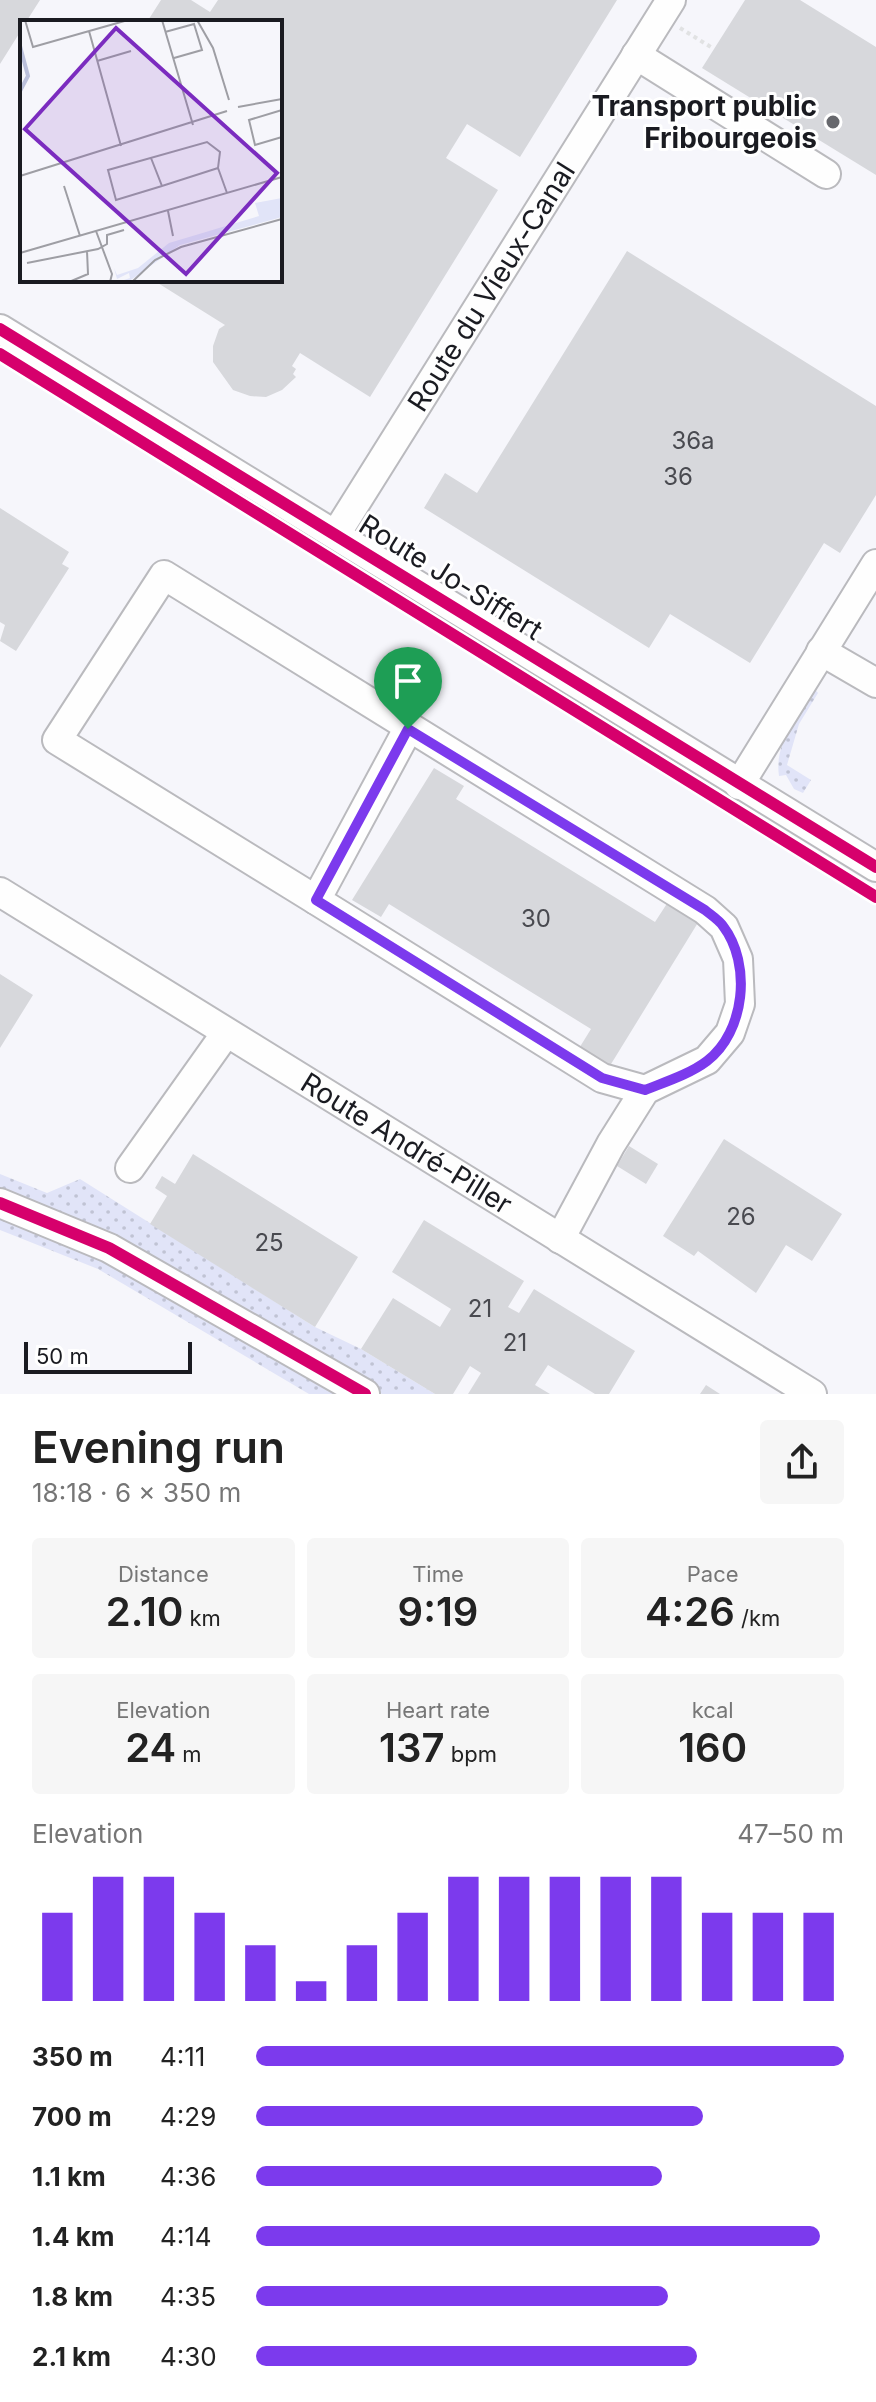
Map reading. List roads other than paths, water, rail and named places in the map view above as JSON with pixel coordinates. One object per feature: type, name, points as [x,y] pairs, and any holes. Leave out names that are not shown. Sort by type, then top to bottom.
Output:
[{"type":"street","name":"Route du Vieux-Canal","points":[[336,534],[666,8]]},
{"type":"street","points":[[636,55],[826,174]]},
{"type":"street","name":"Route Jo-Siffert","points":[[0,329],[876,867]]},
{"type":"street","points":[[739,785],[876,564]]},
{"type":"street","points":[[560,1239],[611,1144],[645,1090],[707,1060],[730,1033],[740,1004],[738,959],[724,927],[692,902],[408,729],[164,575],[57,740],[602,1078],[645,1090]]},
{"type":"street","points":[[821,651],[876,683]]},
{"type":"street","points":[[316,900],[408,729]]},
{"type":"street","name":"Route André-Piller","points":[[0,892],[812,1394]]},
{"type":"street","points":[[130,1168],[226,1033]]},
{"type":"street","points":[[0,1203],[109,1248],[365,1394]]},
{"type":"place","name":"Transport public Fribourgeois","points":[[833,122]]}]
